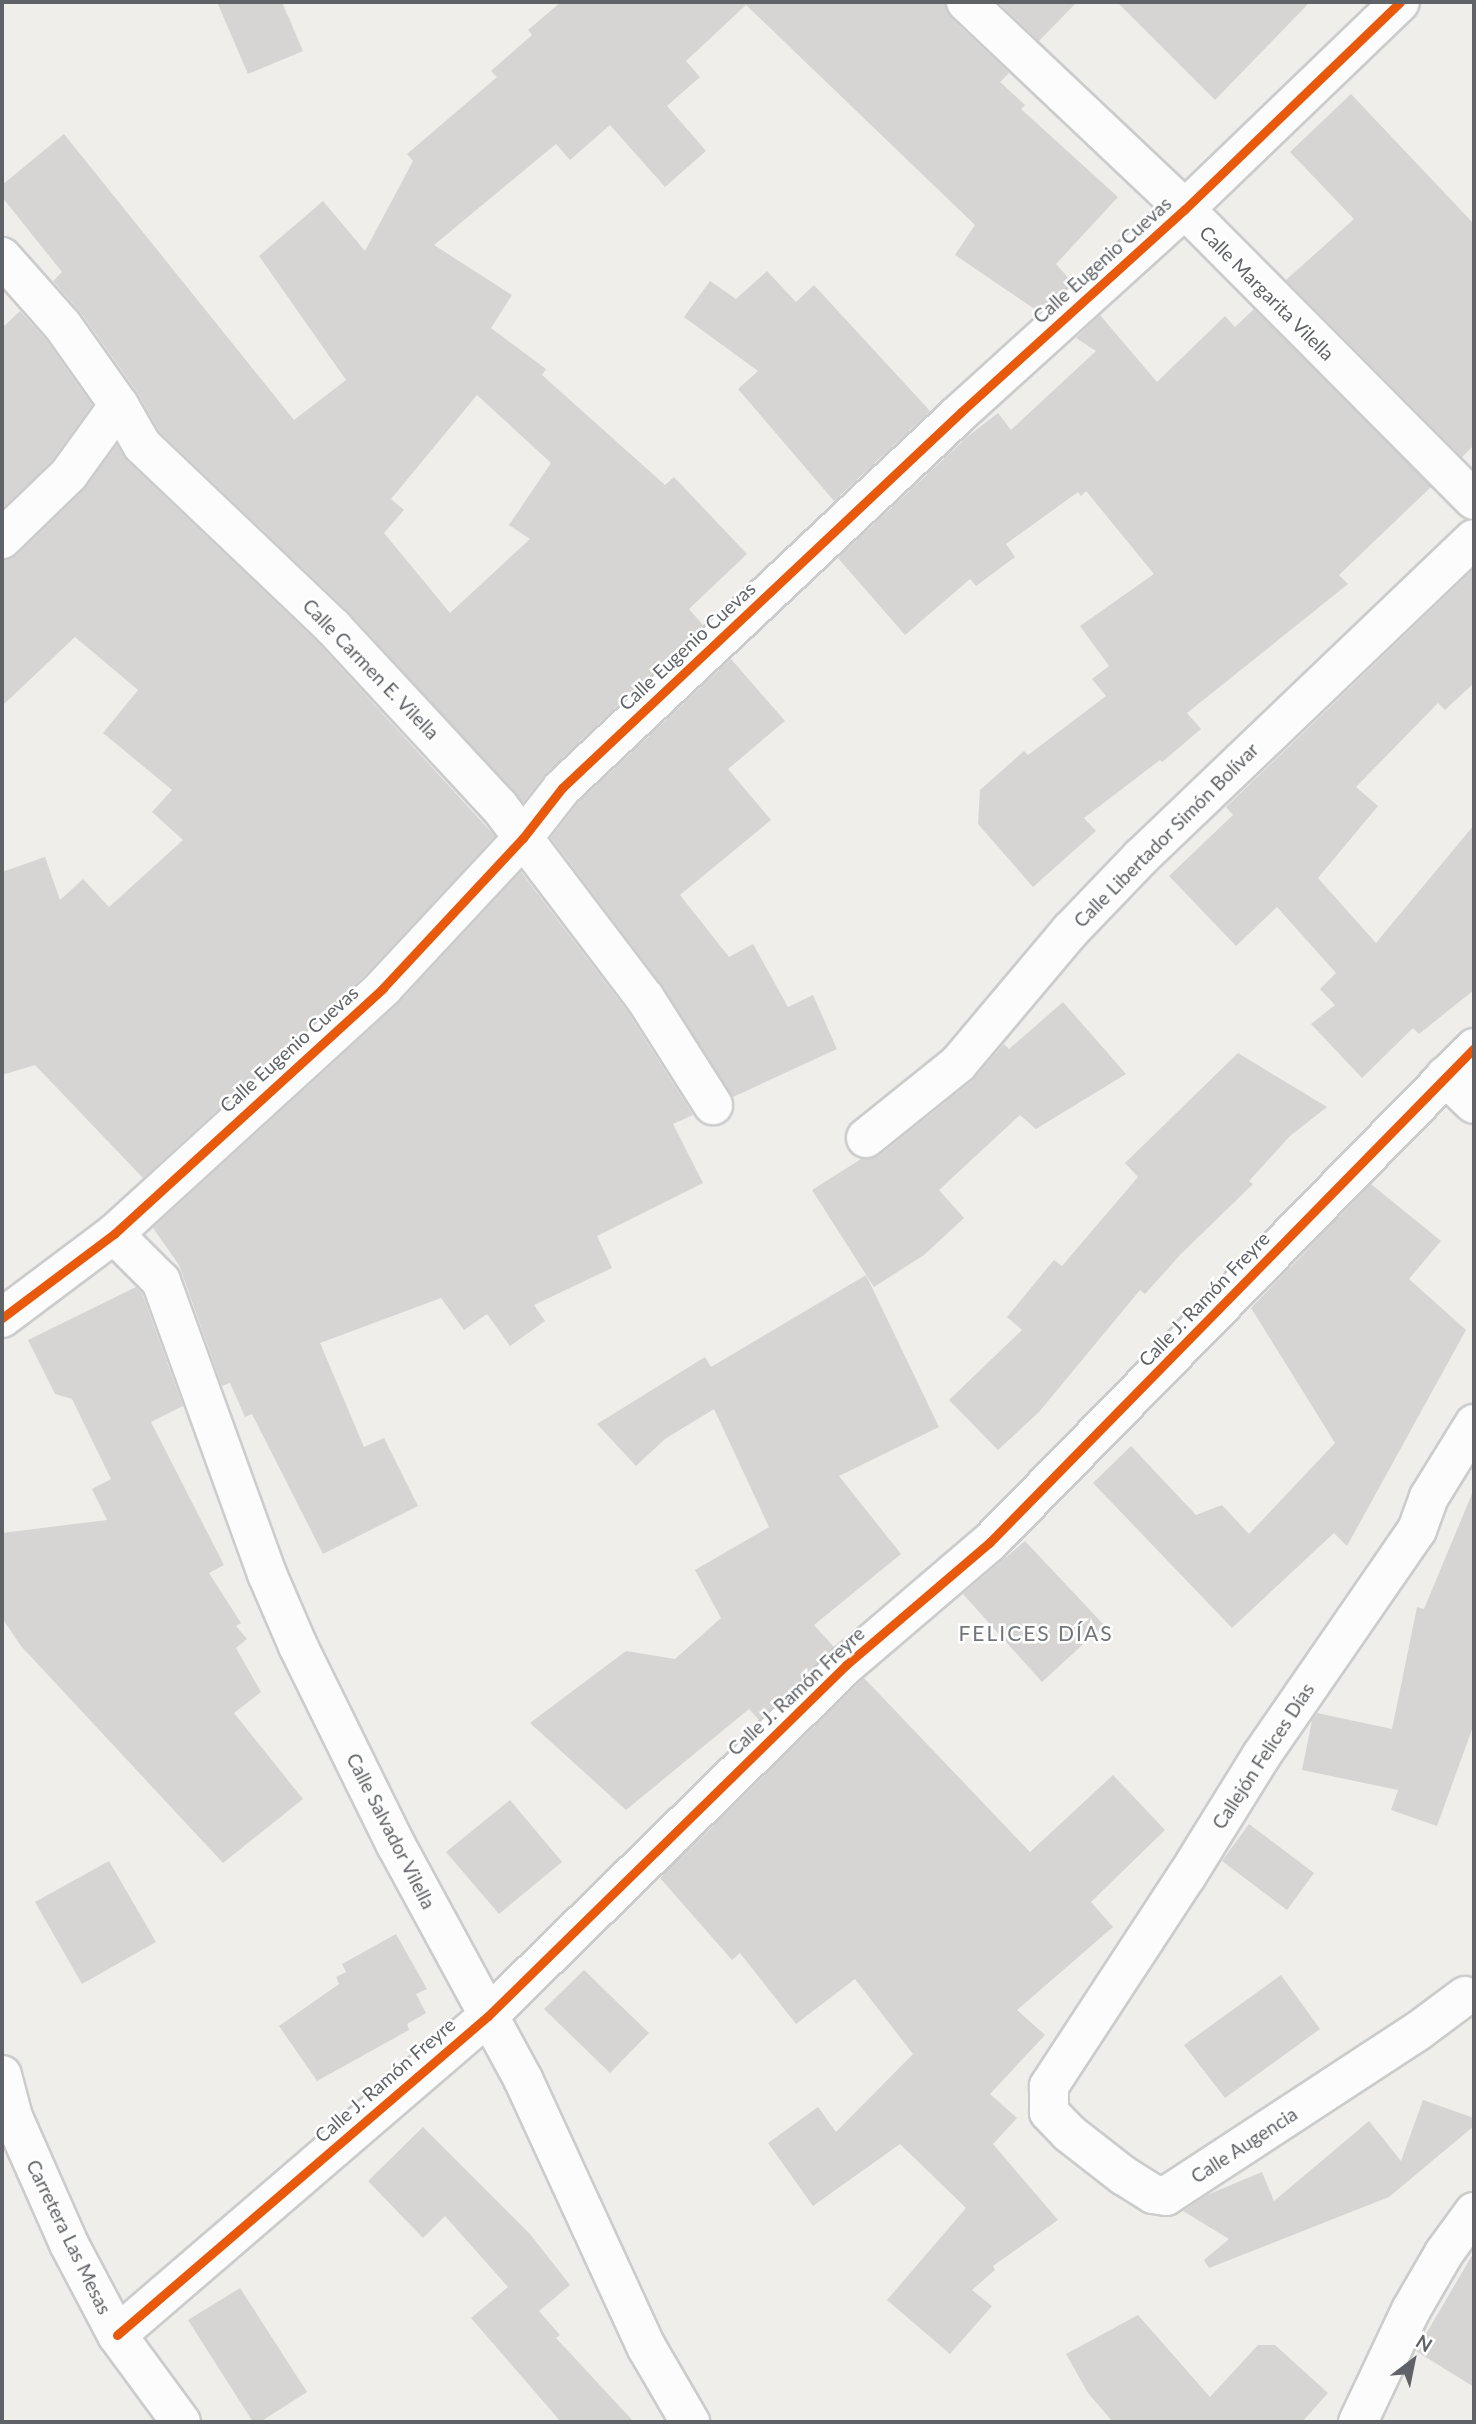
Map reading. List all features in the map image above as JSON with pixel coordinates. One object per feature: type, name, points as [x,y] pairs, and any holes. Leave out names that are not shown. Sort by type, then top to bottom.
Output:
[{"type":"street","name":"Calle Margarita Vilella","points":[[966,2],[1185,209],[1474,500]]},
{"type":"street","name":"Calle Eugenio Cuevas","points":[[2,1318],[114,1234],[383,988],[523,838],[562,788],[961,412],[1185,209],[1400,2]]},
{"type":"street","name":"Calle Carmen E. Vilella","points":[[2,257],[63,326],[119,405],[142,445],[333,627],[499,806],[645,998],[713,1105]]},
{"type":"street","points":[[2,539],[69,474],[119,405]]},
{"type":"street","name":"Calle Libertador Simón Bolívar","points":[[866,1138],[958,1064],[1071,929],[1150,848],[1474,539]]},
{"type":"street","name":"Calle J. Ramón Freyre","points":[[117,2335],[488,2016],[846,1665],[989,1543],[1474,1048]]},
{"type":"street","points":[[1445,1076],[1474,1104]]},
{"type":"street","name":"Calle Salvador Vilella","points":[[114,1234],[161,1281],[267,1574],[298,1646],[396,1845],[523,2079],[647,2348],[690,2422]]},
{"type":"street","name":"Callejón Felices Días","points":[[1049,2086],[1261,1756],[1417,1530],[1429,1497],[1474,1424]]},
{"type":"street","name":"Calle Augencia","points":[[1049,2086],[1049,2112],[1069,2133],[1124,2176],[1153,2194],[1166,2196],[1418,2031],[1465,1996]]},
{"type":"street","name":"Carretera Las Mesas","points":[[2,2075],[13,2117],[69,2244],[117,2335],[181,2422]]},
{"type":"street","points":[[1358,2422],[1411,2310],[1444,2253],[1474,2211]]},
{"type":"building","points":[[217,2],[282,2],[303,51],[248,74]]},
{"type":"building","points":[[561,2],[945,2],[951,18],[1009,73],[1000,82],[1025,105],[1021,109],[1118,197],[1056,264],[1072,282],[1039,312],[955,255],[975,225],[746,5],[686,61],[700,77],[667,106],[706,151],[665,187],[610,125],[570,160],[556,144],[434,245],[512,295],[491,328],[546,369],[542,375],[665,485],[674,477],[747,554],[689,609],[703,625],[547,772],[523,802],[349,612],[159,431],[137,392],[81,313],[53,281],[62,272],[2,197],[2,185],[64,134],[294,420],[346,380],[259,256],[323,201],[365,251],[413,161],[407,154],[497,77],[491,71],[532,35],[528,30]],"holes":[[[477,395],[551,463],[509,525],[530,539],[450,613],[384,533],[404,510],[391,499]]]},
{"type":"building","points":[[998,2],[1077,2],[1039,41]]},
{"type":"building","points":[[1117,2],[1310,2],[1215,100]]},
{"type":"building","points":[[1351,94],[1474,224],[1474,445],[1462,457],[1286,280],[1354,219],[1290,152]]},
{"type":"building","points":[[767,271],[796,302],[814,285],[930,411],[834,501],[738,389],[758,371],[684,317],[710,281],[736,299]]},
{"type":"building","points":[[1254,309],[1431,487],[1339,575],[1348,584],[1187,713],[1201,729],[1162,762],[1160,760],[1084,818],[1096,831],[1033,887],[978,824],[980,790],[1024,751],[1028,755],[1106,696],[1092,679],[1109,666],[1080,626],[1154,574],[1086,491],[1081,496],[1078,492],[1006,544],[1015,557],[976,586],[970,579],[905,635],[838,558],[967,437],[998,413],[1011,430],[1096,351],[1076,338],[1100,315],[1157,382],[1225,316],[1235,327]]},
{"type":"building","points":[[20,311],[46,340],[92,405],[52,460],[2,509],[2,328]]},
{"type":"building","points":[[117,445],[127,461],[317,642],[495,836],[368,972],[143,1178],[35,1065],[2,1075],[2,872],[45,857],[60,900],[83,879],[109,907],[183,840],[152,812],[172,790],[103,733],[138,690],[75,637],[2,706],[2,560],[17,555],[84,490]]},
{"type":"building","points":[[1474,569],[1474,683],[1445,710],[1438,703],[1356,787],[1378,806],[1318,878],[1376,943],[1474,825],[1474,990],[1419,1034],[1413,1028],[1362,1078],[1311,1024],[1335,1005],[1320,989],[1336,973],[1277,907],[1236,946],[1169,876],[1233,815],[1226,807]]},
{"type":"building","points":[[731,659],[785,721],[728,769],[771,820],[680,895],[729,957],[753,944],[788,1007],[813,995],[837,1049],[733,1097],[662,985],[551,838],[578,803]]},
{"type":"building","points":[[521,872],[627,1011],[693,1115],[673,1124],[703,1183],[597,1236],[612,1268],[534,1305],[545,1321],[510,1346],[487,1314],[464,1330],[441,1298],[320,1343],[364,1447],[384,1438],[418,1506],[323,1554],[252,1414],[245,1417],[230,1383],[222,1386],[179,1265],[153,1228],[398,1004]]},
{"type":"building","points":[[1063,1002],[1126,1074],[1036,1129],[1020,1115],[939,1190],[964,1218],[924,1255],[874,1287],[812,1190],[861,1159],[880,1155],[972,1081],[1004,1044],[1009,1049]]},
{"type":"building","points":[[1238,1053],[1327,1107],[1290,1136],[1249,1181],[1253,1184],[1181,1254],[1145,1294],[1140,1290],[1039,1412],[998,1450],[949,1400],[1022,1330],[1007,1317],[1054,1260],[1062,1266],[1138,1177],[1125,1163]]},
{"type":"building","points":[[1371,1184],[1441,1241],[1409,1279],[1466,1330],[1347,1546],[1334,1533],[1232,1628],[1093,1483],[1131,1446],[1196,1515],[1222,1505],[1249,1534],[1335,1443],[1251,1308]]},
{"type":"building","points":[[866,1275],[939,1427],[839,1476],[901,1554],[814,1625],[834,1647],[759,1720],[749,1709],[626,1810],[530,1723],[626,1651],[675,1659],[721,1618],[695,1570],[769,1527],[714,1409],[665,1439],[636,1466],[597,1424],[705,1357],[711,1367]]},
{"type":"building","points":[[136,1287],[142,1293],[183,1406],[151,1422],[224,1565],[209,1573],[241,1623],[236,1626],[247,1639],[236,1648],[261,1692],[234,1713],[303,1799],[223,1863],[21,1646],[2,1618],[2,1533],[107,1520],[92,1489],[111,1479],[72,1399],[55,1394],[28,1340]]},
{"type":"building","points":[[1474,1489],[1474,1724],[1437,1826],[1391,1810],[1398,1790],[1302,1770],[1312,1721],[1317,1713],[1392,1729],[1417,1607],[1424,1609]]},
{"type":"building","points":[[1025,1541],[1104,1625],[1042,1682],[963,1594]]},
{"type":"building","points":[[864,1678],[1030,1852],[1113,1775],[1165,1830],[1091,1902],[1113,1927],[1017,2010],[1045,2035],[990,2094],[1017,2118],[993,2144],[1058,2220],[993,2266],[995,2270],[972,2290],[992,2306],[950,2354],[887,2300],[966,2208],[900,2144],[813,2206],[768,2143],[818,2107],[836,2132],[913,2054],[855,1979],[796,2024],[740,1953],[732,1960],[660,1878]]},
{"type":"building","points":[[510,1800],[562,1862],[499,1914],[446,1852]]},
{"type":"building","points":[[1249,1824],[1314,1873],[1287,1910],[1222,1861]]},
{"type":"building","points":[[109,1861],[156,1942],[82,1984],[35,1902]]},
{"type":"building","points":[[396,1934],[427,1989],[416,1994],[426,2013],[407,2024],[409,2030],[317,2081],[279,2026],[339,1984],[336,1977],[346,1972],[342,1964]]},
{"type":"building","points":[[584,1970],[649,2033],[610,2073],[544,2009]]},
{"type":"building","points":[[1281,1975],[1320,2029],[1225,2098],[1184,2045]]},
{"type":"building","points":[[1423,2100],[1474,2118],[1474,2126],[1389,2197],[1209,2268],[1204,2260],[1229,2239],[1183,2211],[1207,2195],[1262,2172],[1274,2201],[1369,2121],[1401,2161]]},
{"type":"building","points":[[423,2127],[530,2234],[570,2285],[539,2311],[560,2335],[556,2338],[634,2422],[561,2422],[471,2318],[508,2287],[445,2216],[423,2238],[368,2181]]},
{"type":"building","points":[[1474,2252],[1474,2387],[1416,2351]]},
{"type":"building","points":[[240,2288],[307,2392],[260,2422],[253,2422],[188,2320]]},
{"type":"building","points":[[1138,2315],[1210,2397],[1258,2345],[1275,2345],[1328,2393],[1302,2422],[1113,2422],[1088,2393],[1066,2354]]},
{"type":"cycle path","points":[[2,1318],[114,1234],[383,988],[523,838],[562,788],[961,412],[1185,209],[1400,2]]},
{"type":"cycle path","points":[[117,2335],[488,2016],[846,1665],[989,1543],[1474,1048]]},
{"type":"district","name":"FELICES DÍAS","points":[[1036,1633]]}]
